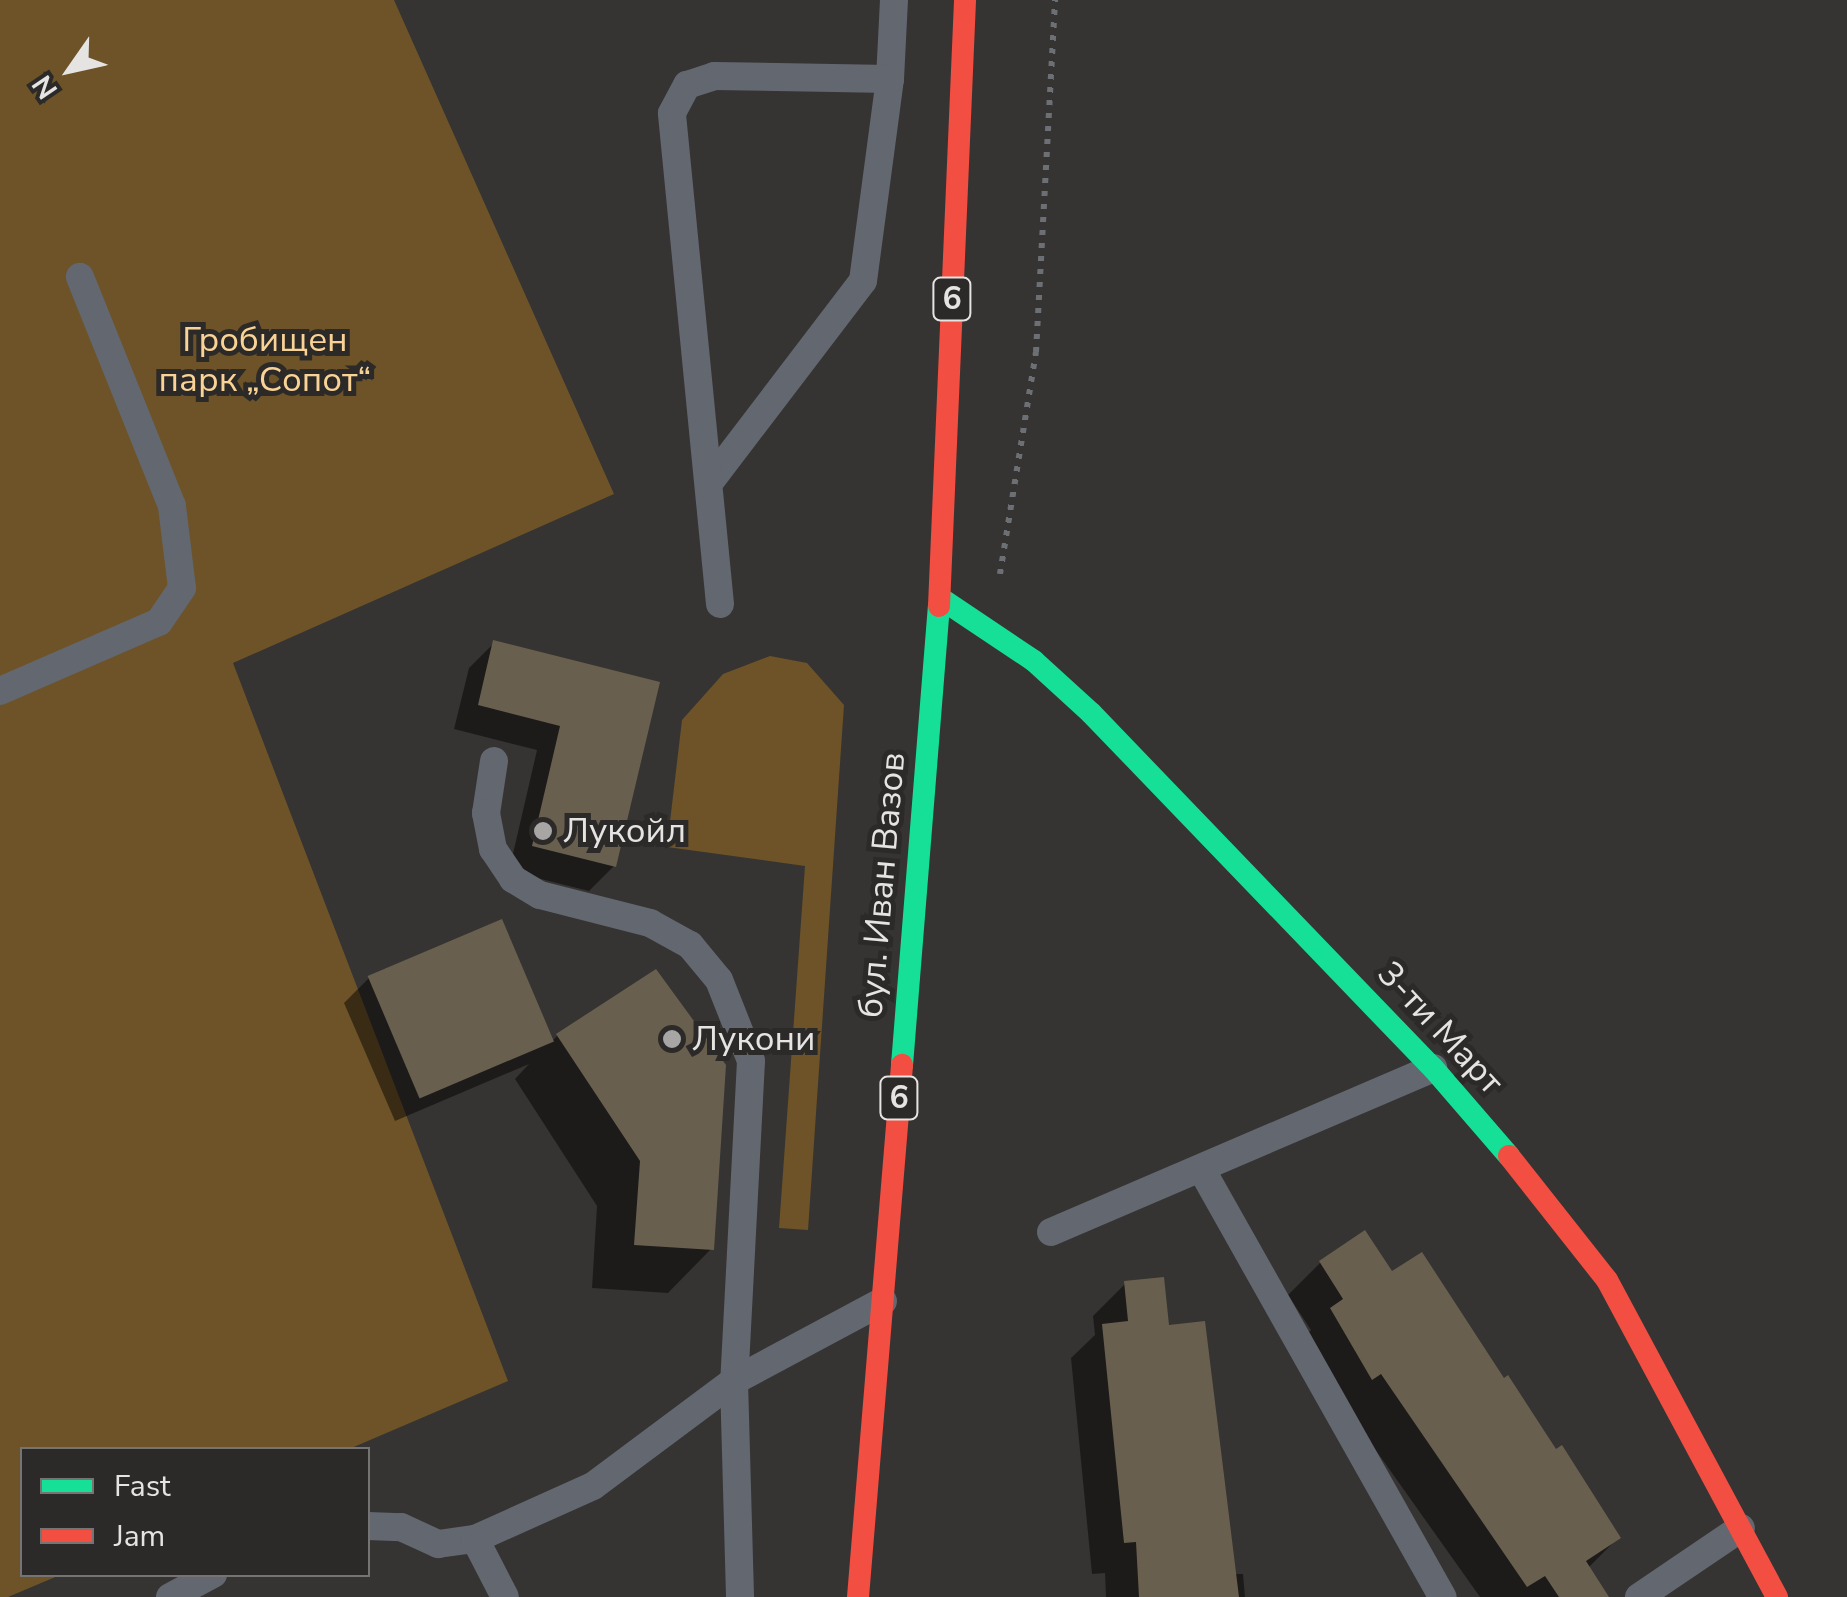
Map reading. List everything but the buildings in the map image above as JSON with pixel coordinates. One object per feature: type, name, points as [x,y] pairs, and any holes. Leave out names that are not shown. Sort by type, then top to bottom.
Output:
[{"type":"main road","name":"6","points":[[940,598],[965,0]]},
{"type":"main road","name":"3-ти Март","points":[[940,598],[989,629],[1092,713],[1432,1068],[1607,1280],[1777,1597]]},
{"type":"main road","name":"бул. Иван Вазов","points":[[858,1597],[940,598]]},
{"type":"lane","points":[[712,479],[864,281],[890,80],[894,0]]},
{"type":"lane","points":[[720,604],[712,479],[672,113],[686,85],[714,76],[890,80]]},
{"type":"lane","points":[[0,690],[159,622],[182,588],[172,506],[80,277]]},
{"type":"lane","points":[[494,761],[486,813],[492,849],[514,880],[540,895],[650,923],[690,945],[719,980],[751,1061],[734,1381],[740,1597]]},
{"type":"lane","points":[[1052,1232],[1203,1172],[1432,1068]]},
{"type":"lane","points":[[1203,1172],[1442,1597]]},
{"type":"lane","points":[[370,1526],[401,1527],[438,1544],[475,1539],[593,1486],[734,1381],[883,1300]]},
{"type":"lane","points":[[1639,1597],[1741,1528]]},
{"type":"lane","points":[[475,1539],[506,1597]]},
{"type":"lane","points":[[170,1597],[207,1577]]},
{"type":"path","points":[[989,629],[1036,352],[1055,0]]},
{"type":"green space","name":"Гробищен парк „Сопот“","points":[[0,0],[394,0],[614,494],[233,663],[508,1381],[354,1447],[20,1447],[20,1577],[55,1577],[0,1597]]},
{"type":"green space","points":[[770,656],[807,663],[844,705],[808,1230],[779,1228],[805,866],[667,847],[682,720],[723,674]]},
{"type":"traffic: fast","points":[[940,598],[1034,661],[1091,713],[1433,1068],[1509,1156]]},
{"type":"traffic: fast","points":[[902,1065],[939,606]]},
{"type":"traffic: jam","points":[[939,606],[965,0]]},
{"type":"traffic: jam","points":[[858,1597],[902,1065]]},
{"type":"traffic: jam","points":[[1509,1156],[1607,1280],[1777,1597]]},
{"type":"place","name":"Лукойл","points":[[543,831]]},
{"type":"place","name":"Лукони","points":[[672,1039]]}]
